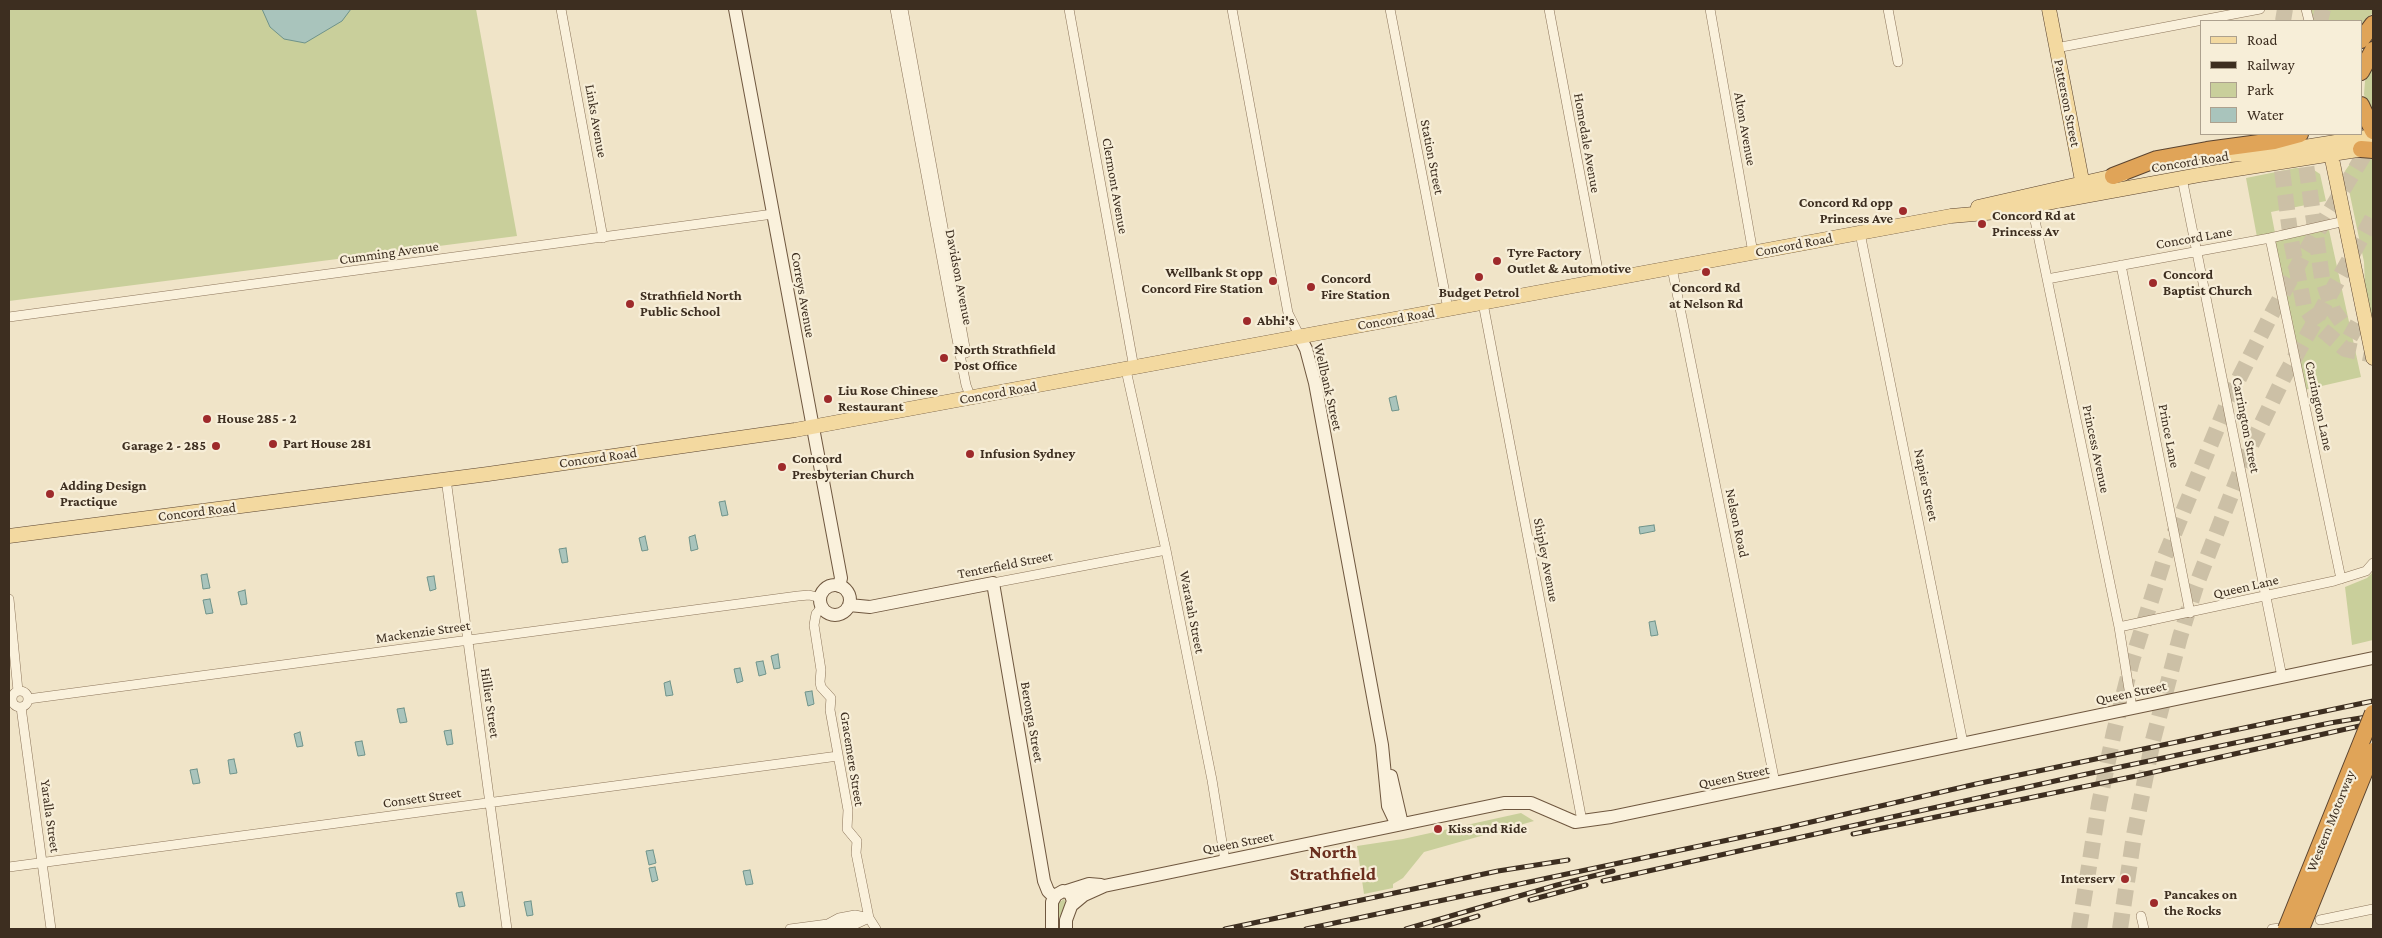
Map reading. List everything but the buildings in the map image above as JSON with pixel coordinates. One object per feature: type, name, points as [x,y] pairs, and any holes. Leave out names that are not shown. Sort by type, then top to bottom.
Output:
[{"type":"highway","points":[[2362,39],[2373,24]]},
{"type":"highway","points":[[2362,45],[2373,33]]},
{"type":"highway","points":[[2362,70],[2373,50]]},
{"type":"highway","points":[[2362,107],[2373,131]]},
{"type":"highway","points":[[2112,176],[2166,157],[2274,141],[2296,135]]},
{"type":"highway","name":"Western Motorway","points":[[2279,929],[2373,713]]},
{"type":"highway","name":"Western Motorway","points":[[2302,929],[2373,751]]},
{"type":"main road","name":"Patterson Street","points":[[2049,9],[2086,197]]},
{"type":"main road","name":"Concord Road","points":[[2031,201],[2086,197],[2182,178],[2315,156],[2335,147],[2373,136]]},
{"type":"main road","name":"Concord Road","points":[[9,536],[446,480],[812,427],[1951,216],[1997,212],[2083,183],[2206,157],[2292,149],[2335,147],[2369,149]]},
{"type":"main road","points":[[2335,147],[2334,168],[2373,358]]},
{"type":"main road","points":[[2315,156],[2323,158],[2334,168]]},
{"type":"street","name":"Links Avenue","points":[[561,9],[603,238]]},
{"type":"street","name":"Correys Avenue","points":[[735,9],[841,578],[839,586]]},
{"type":"street","name":"Davidson Avenue","points":[[895,9],[954,324],[966,385],[971,398]]},
{"type":"street","name":"Davidson Avenue","points":[[903,9],[949,255],[971,384],[971,398]]},
{"type":"street","name":"Clermont Avenue","points":[[1069,9],[1130,369]]},
{"type":"street","name":"Wellbank Street","points":[[1232,9],[1288,313],[1306,349],[1315,383],[1382,744],[1399,824]]},
{"type":"street","name":"Station Street","points":[[1390,9],[1448,309]]},
{"type":"street","name":"Homedale Avenue","points":[[1549,9],[1600,281]]},
{"type":"street","name":"Alton Avenue","points":[[1710,9],[1753,253]]},
{"type":"street","points":[[1888,9],[1898,62]]},
{"type":"street","points":[[2202,20],[2260,9]]},
{"type":"street","points":[[2056,48],[2200,20]]},
{"type":"street","name":"Carrington Street","points":[[2182,178],[2282,677]]},
{"type":"street","name":"Princess Avenue","points":[[2031,201],[2119,627],[2132,708]]},
{"type":"street","name":"Cumming Avenue","points":[[9,317],[773,214]]},
{"type":"street","name":"Concord Lane","points":[[2047,279],[2270,238],[2345,221]]},
{"type":"street","name":"Napier Street","points":[[1860,233],[1964,743]]},
{"type":"street","name":"Carrington Lane","points":[[2270,238],[2341,579]]},
{"type":"street","name":"Prince Lane","points":[[2121,265],[2190,613]]},
{"type":"street","name":"Nelson Road","points":[[1672,268],[1775,783]]},
{"type":"street","name":"Shipley Avenue","points":[[1484,303],[1582,821]]},
{"type":"street","name":"Waratah Street","points":[[1130,369],[1212,780],[1225,861]]},
{"type":"street","name":"Hillier Street","points":[[446,480],[506,929]]},
{"type":"street","name":"Tenterfield Street","points":[[849,605],[870,607],[1166,550]]},
{"type":"street","name":"Queen Lane","points":[[2119,627],[2341,579],[2366,571],[2373,562]]},
{"type":"street","name":"Beronga Street","points":[[994,583],[1044,881],[1048,891],[1072,896],[1072,905]]},
{"type":"street","points":[[839,586],[847,591],[849,605],[847,610],[839,615],[829,614],[822,602],[826,589],[839,586]]},
{"type":"street","name":"Mackenzie Street","points":[[28,698],[798,596],[809,595],[822,602]]},
{"type":"street","points":[[9,599],[18,691]]},
{"type":"street","name":"Gracemere Street","points":[[822,602],[816,614],[814,625],[821,670],[820,682],[831,698],[830,710],[848,810],[847,829],[857,841],[856,853],[869,918]]},
{"type":"street","name":"Queen Street","points":[[1072,905],[1084,895],[1104,886],[1378,830],[1399,824],[1522,801],[1539,806],[1575,822],[1582,821],[1674,805],[2373,658]]},
{"type":"street","points":[[18,691],[25,693],[28,698],[26,705],[21,707],[15,706],[10,701],[13,694],[18,691]]},
{"type":"street","name":"Yaralla Street","points":[[21,707],[51,929]]},
{"type":"street","name":"Wellbank Street","points":[[1382,744],[1388,806],[1399,824]]},
{"type":"street","name":"Consett Street","points":[[9,868],[838,756]]},
{"type":"street","points":[[1378,830],[1386,818],[1388,806]]},
{"type":"street","name":"Queen Street","points":[[1060,893],[1089,884],[1104,886]]},
{"type":"street","points":[[1052,929],[1051,908],[1060,893]]},
{"type":"street","points":[[1066,929],[1066,920],[1072,905]]},
{"type":"street","points":[[2320,920],[2373,909]]},
{"type":"street","points":[[2141,916],[2144,929]]},
{"type":"street","points":[[790,929],[828,924],[841,926],[856,924],[869,918]]},
{"type":"street","points":[[864,929],[869,918]]},
{"type":"street","points":[[869,918],[876,929]]},
{"type":"green space","points":[[9,9],[476,9],[517,236],[9,301]]},
{"type":"green space","points":[[2310,9],[2373,9],[2373,13],[2362,23],[2362,20],[2312,20]]},
{"type":"green space","points":[[2373,60],[2373,114],[2367,106],[2364,94],[2365,81]]},
{"type":"green space","points":[[2373,159],[2373,333],[2365,287],[2364,262],[2345,171],[2352,161]]},
{"type":"green space","points":[[2296,168],[2311,168],[2320,174],[2326,201],[2271,212],[2275,233],[2257,237],[2246,178]]},
{"type":"green space","points":[[2329,230],[2361,377],[2304,390],[2274,241]]},
{"type":"green space","points":[[2373,572],[2373,640],[2352,645],[2345,587],[2367,578]]},
{"type":"green space","points":[[1521,813],[1534,821],[1424,852],[1403,878],[1393,884],[1393,888],[1364,894],[1357,846],[1403,839]]},
{"type":"green space","points":[[1064,899],[1066,904],[1059,918],[1059,929],[1057,929],[1057,904]]},
{"type":"water","points":[[262,9],[351,9],[342,21],[305,43],[284,39],[270,27]]},
{"type":"water","points":[[1396,396],[1399,410],[1392,411],[1389,398]]},
{"type":"water","points":[[725,501],[728,515],[722,516],[719,502]]},
{"type":"water","points":[[1654,525],[1655,531],[1640,534],[1639,527]]},
{"type":"water","points":[[695,535],[698,549],[691,551],[689,537]]},
{"type":"water","points":[[645,536],[648,550],[642,551],[639,538]]},
{"type":"water","points":[[566,548],[568,562],[562,563],[559,549]]},
{"type":"water","points":[[207,574],[210,588],[203,589],[201,575]]},
{"type":"water","points":[[434,576],[436,589],[430,591],[427,577]]},
{"type":"water","points":[[245,590],[247,604],[241,605],[238,592]]},
{"type":"water","points":[[210,599],[213,613],[206,614],[203,600]]},
{"type":"water","points":[[1655,621],[1658,635],[1651,636],[1649,622]]},
{"type":"water","points":[[778,654],[780,668],[774,669],[771,656]]},
{"type":"water","points":[[763,661],[766,674],[759,676],[756,662]]},
{"type":"water","points":[[740,668],[743,681],[737,683],[734,669]]},
{"type":"water","points":[[670,681],[673,695],[666,696],[664,683]]},
{"type":"water","points":[[812,691],[814,704],[808,706],[805,692]]},
{"type":"water","points":[[404,708],[407,722],[400,723],[397,709]]},
{"type":"water","points":[[451,730],[453,744],[447,745],[444,731]]},
{"type":"water","points":[[300,732],[303,746],[297,747],[294,734]]},
{"type":"water","points":[[362,741],[365,755],[358,756],[355,742]]},
{"type":"water","points":[[234,759],[237,773],[230,774],[228,760]]},
{"type":"water","points":[[197,769],[200,783],[193,784],[190,770]]},
{"type":"water","points":[[653,850],[656,863],[649,865],[646,851]]},
{"type":"water","points":[[655,867],[658,880],[652,882],[649,868]]},
{"type":"water","points":[[750,870],[753,884],[746,885],[743,871]]},
{"type":"water","points":[[462,892],[465,906],[459,907],[456,893]]},
{"type":"water","points":[[531,901],[533,915],[527,916],[524,902]]},
{"type":"tunnel","points":[[2283,20],[2285,9]]},
{"type":"tunnel","points":[[2320,20],[2323,9]]},
{"type":"tunnel","points":[[2079,929],[2099,804],[2114,732],[2132,661],[2165,556],[2232,392],[2304,254],[2373,140]]},
{"type":"tunnel","points":[[2303,143],[2322,278],[2333,310],[2344,325],[2362,335],[2373,338]]},
{"type":"tunnel","points":[[2279,147],[2291,240],[2304,306],[2318,326],[2345,349],[2373,355]]},
{"type":"tunnel","points":[[2120,929],[2134,835],[2153,740],[2180,637],[2196,586],[2247,454],[2284,377],[2373,217]]},
{"type":"railway","points":[[1306,929],[1785,828],[1976,784],[2373,701]]},
{"type":"railway","points":[[1603,881],[2082,775],[2330,723],[2373,716]]},
{"type":"railway","points":[[1853,834],[2136,776],[2373,723]]},
{"type":"railway","points":[[1225,929],[1498,871],[1568,860]]},
{"type":"railway","points":[[1406,929],[1557,885],[1613,871]]},
{"type":"railway","points":[[1530,900],[1586,885]]},
{"type":"railway","points":[[1435,929],[1478,916]]},
{"type":"place","name":"Concord Rd opp Princess Ave","points":[[1903,211]]},
{"type":"place","name":"Concord Rd at Princess Av","points":[[1982,224]]},
{"type":"place","name":"Tyre Factory Outlet & Automotive","points":[[1497,261]]},
{"type":"place","name":"Concord Rd at Nelson Rd","points":[[1706,272]]},
{"type":"place","name":"Budget Petrol","points":[[1479,277]]},
{"type":"place","name":"Wellbank St opp Concord Fire Station","points":[[1273,281]]},
{"type":"place","name":"Concord Baptist Church","points":[[2153,283]]},
{"type":"place","name":"Concord Fire Station","points":[[1311,287]]},
{"type":"place","name":"Strathfield North Public School","points":[[630,304]]},
{"type":"place","name":"Abhi's","points":[[1247,321]]},
{"type":"place","name":"North Strathfield Post Office","points":[[944,358]]},
{"type":"place","name":"Liu Rose Chinese Restaurant","points":[[828,399]]},
{"type":"place","name":"House 285 - 2","points":[[207,419]]},
{"type":"place","name":"Part House 281","points":[[273,444]]},
{"type":"place","name":"Garage 2 - 285","points":[[216,446]]},
{"type":"place","name":"Infusion Sydney","points":[[970,454]]},
{"type":"place","name":"Concord Presbyterian Church","points":[[782,467]]},
{"type":"place","name":"Adding Design Practique","points":[[50,494]]},
{"type":"place","name":"Kiss and Ride","points":[[1438,829]]},
{"type":"place","name":"Interserv","points":[[2125,879]]},
{"type":"place","name":"Pancakes on the Rocks","points":[[2154,903]]},
{"type":"district","name":"North Strathfield","points":[[1333,863]]}]
